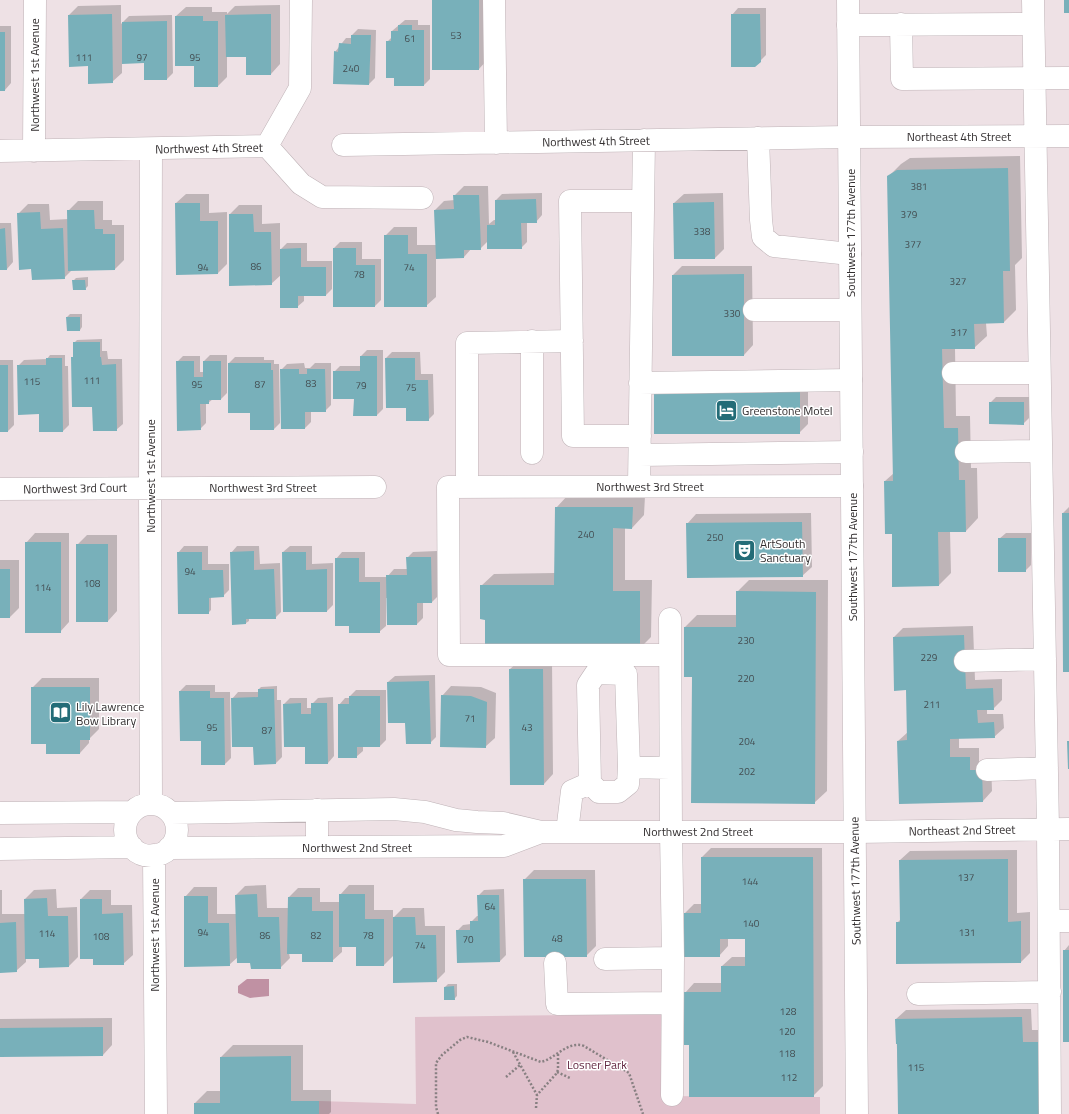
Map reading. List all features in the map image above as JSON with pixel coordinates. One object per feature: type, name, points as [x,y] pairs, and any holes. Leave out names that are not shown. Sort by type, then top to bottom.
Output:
[{"type":"street","name":"Northwest 1st Avenue","points":[[34,151],[35,0]]},
{"type":"street","points":[[267,146],[300,88],[301,0]]},
{"type":"street","points":[[494,0],[496,143]]},
{"type":"street","name":"Southwest 177th Avenue","points":[[848,0],[857,1114]]},
{"type":"street","points":[[1033,0],[1047,768],[1059,829],[1059,921],[1050,992],[1050,1114]]},
{"type":"street","points":[[901,24],[902,79],[1069,78]]},
{"type":"street","points":[[848,25],[1033,24]]},
{"type":"street","name":"Northeast 4th Street","points":[[849,137],[1069,136]]},
{"type":"street","name":"Northwest 4th Street","points":[[343,145],[849,137]]},
{"type":"street","points":[[758,138],[763,237],[774,246],[850,254]]},
{"type":"street","points":[[639,486],[644,140]]},
{"type":"street","name":"Northwest 4th Street","points":[[0,151],[267,146],[301,184],[322,197],[422,198]]},
{"type":"street","name":"Northwest 1st Avenue","points":[[141,808],[150,487],[151,149]]},
{"type":"street","points":[[643,201],[570,201],[573,436],[640,445],[852,452]]},
{"type":"street","points":[[754,310],[850,310]]},
{"type":"street","points":[[532,341],[532,453]]},
{"type":"street","points":[[572,341],[467,342],[449,655],[670,655]]},
{"type":"street","points":[[953,373],[1039,373]]},
{"type":"street","points":[[640,383],[851,380]]},
{"type":"street","points":[[966,452],[1041,452]]},
{"type":"street","name":"Northwest 3rd Street","points":[[458,487],[852,486]]},
{"type":"street","name":"Northwest 3rd Street","points":[[150,487],[375,487]]},
{"type":"street","name":"Northwest 3rd Court","points":[[0,489],[150,487]]},
{"type":"street","points":[[670,620],[670,768],[673,958],[672,1095]]},
{"type":"street","points":[[965,661],[1045,659]]},
{"type":"street","points":[[596,673],[626,674],[629,767],[628,784],[618,792],[599,792],[590,783],[588,685],[596,673]]},
{"type":"street","points":[[629,767],[670,768]]},
{"type":"street","points":[[987,770],[1047,768]]},
{"type":"street","points":[[567,832],[572,791],[590,783]]},
{"type":"street","points":[[0,813],[141,808],[158,805],[171,813],[176,822],[177,831],[174,840],[162,852],[146,855],[138,852],[128,841],[125,834],[125,826],[128,818],[141,808]]},
{"type":"street","name":"Northwest 2nd Street","points":[[171,813],[394,809],[424,812],[456,820],[502,823],[541,832],[854,832]]},
{"type":"street","points":[[317,810],[317,847]]},
{"type":"street","points":[[456,820],[456,846]]},
{"type":"street","name":"Northeast 2nd Street","points":[[854,832],[1059,829]]},
{"type":"street","name":"Northwest 2nd Street","points":[[162,852],[317,847],[504,846],[541,832]]},
{"type":"street","points":[[0,849],[132,847]]},
{"type":"street","name":"Northwest 1st Avenue","points":[[156,1114],[155,1014],[162,852]]},
{"type":"street","points":[[605,959],[673,958]]},
{"type":"street","points":[[555,963],[557,1004],[672,1003]]},
{"type":"street","points":[[918,994],[1050,992]]},
{"type":"path","points":[[438,1114],[436,1107],[436,1063],[442,1055],[460,1040],[467,1037],[488,1042],[541,1062],[572,1045],[579,1044],[627,1072],[643,1114]]},
{"type":"path","points":[[513,1052],[536,1095],[536,1108]]},
{"type":"path","points":[[536,1095],[557,1072],[558,1053]]},
{"type":"path","points":[[506,1077],[520,1065]]},
{"type":"path","points":[[557,1072],[570,1078]]},
{"type":"green space","name":"Losner Park","points":[[662,1014],[662,1096],[820,1097],[820,1114],[319,1114],[319,1101],[416,1104],[415,1017]]},
{"type":"shaded area","points":[[247,979],[269,979],[269,996],[250,998],[238,993],[238,986]]},
{"type":"building","points":[[432,0],[479,0],[479,70],[432,70]]},
{"type":"building","points":[[1064,0],[1069,0],[1069,13],[1064,13]]},
{"type":"building","points":[[112,14],[113,83],[88,84],[88,66],[69,67],[68,15]]},
{"type":"building","points":[[271,14],[271,75],[246,75],[246,57],[226,57],[225,15]]},
{"type":"building","points":[[731,14],[760,14],[761,62],[755,67],[731,67]]},
{"type":"building","points":[[175,16],[203,16],[203,21],[218,21],[218,87],[194,87],[194,66],[175,66]]},
{"type":"building","points":[[167,21],[167,80],[144,80],[144,63],[122,64],[122,22]]},
{"type":"building","points":[[398,25],[412,25],[412,30],[424,30],[424,86],[394,86],[394,78],[386,78],[386,41],[391,41],[391,31],[398,31]]},
{"type":"building","points":[[0,32],[5,32],[5,91],[0,91]]},
{"type":"building","points":[[351,35],[371,35],[369,85],[333,84],[334,51],[338,52],[339,43],[351,44]]},
{"type":"building","points":[[1008,168],[1010,271],[1003,271],[1004,323],[974,324],[975,349],[942,349],[944,428],[958,428],[959,480],[965,480],[966,532],[938,532],[939,586],[892,587],[892,534],[885,534],[884,481],[893,481],[887,176],[897,170]]},
{"type":"building","points":[[453,195],[479,195],[481,250],[464,250],[464,258],[436,259],[434,210],[454,209]]},
{"type":"building","points":[[536,199],[537,223],[521,223],[522,249],[487,249],[487,225],[495,225],[495,200]]},
{"type":"building","points":[[714,202],[715,259],[674,259],[673,203]]},
{"type":"building","points":[[175,203],[200,203],[200,221],[218,221],[218,274],[176,275]]},
{"type":"building","points":[[67,210],[94,210],[95,229],[103,229],[103,234],[115,234],[115,270],[68,271]]},
{"type":"building","points":[[40,212],[41,229],[63,228],[65,279],[32,280],[31,269],[19,270],[17,213]]},
{"type":"building","points":[[229,214],[253,214],[254,232],[271,232],[272,285],[229,286]]},
{"type":"building","points":[[5,228],[7,270],[0,270],[0,229]]},
{"type":"building","points":[[384,235],[408,235],[408,254],[427,254],[427,307],[384,307]]},
{"type":"building","points":[[301,248],[301,267],[326,267],[326,296],[298,296],[298,308],[280,308],[280,249]]},
{"type":"building","points":[[333,248],[356,248],[356,265],[375,265],[375,307],[333,307]]},
{"type":"building","points":[[744,274],[744,356],[672,356],[672,275]]},
{"type":"building","points":[[72,280],[85,280],[86,290],[73,290]]},
{"type":"building","points":[[66,317],[80,317],[80,331],[67,331]]},
{"type":"building","points":[[73,342],[100,342],[100,357],[102,365],[116,364],[117,431],[93,431],[92,407],[72,407],[71,357],[73,357]]},
{"type":"building","points":[[360,356],[377,356],[377,416],[353,416],[354,399],[333,399],[333,371],[360,371]]},
{"type":"building","points":[[46,358],[62,358],[63,432],[39,432],[39,414],[18,415],[17,365],[46,365]]},
{"type":"building","points":[[385,358],[415,358],[415,380],[428,380],[429,421],[406,421],[406,408],[386,408]]},
{"type":"building","points":[[176,361],[194,361],[194,377],[203,377],[203,361],[221,361],[221,400],[209,400],[209,404],[200,404],[201,430],[177,431]]},
{"type":"building","points":[[228,363],[271,363],[271,370],[273,370],[274,430],[250,430],[250,413],[228,413]]},
{"type":"building","points":[[0,365],[8,365],[8,432],[0,432]]},
{"type":"building","points":[[280,369],[299,369],[299,374],[307,374],[307,369],[325,369],[326,412],[305,412],[305,429],[281,429]]},
{"type":"building","name":"Greenstone Motel","points":[[800,386],[800,434],[654,434],[654,387]]},
{"type":"building","points":[[989,402],[1024,402],[1024,425],[989,424]]},
{"type":"building","points":[[555,507],[633,507],[632,529],[613,528],[613,591],[640,591],[640,650],[485,650],[485,620],[480,619],[480,585],[554,585]]},
{"type":"building","points":[[1062,513],[1069,513],[1069,672],[1063,672]]},
{"type":"building","points":[[802,522],[803,577],[687,578],[686,523]]},
{"type":"building","points":[[998,538],[1026,538],[1026,572],[998,572]]},
{"type":"building","points":[[25,542],[61,542],[61,633],[25,633]]},
{"type":"building","points":[[76,544],[108,544],[108,622],[76,622]]},
{"type":"building","points":[[254,551],[254,570],[274,569],[276,619],[246,619],[246,624],[232,625],[230,552]]},
{"type":"building","points":[[177,552],[202,552],[202,570],[223,570],[224,597],[209,598],[209,614],[178,614]]},
{"type":"building","points":[[282,552],[306,552],[306,570],[327,569],[327,612],[283,612]]},
{"type":"building","points":[[406,557],[431,557],[432,603],[417,603],[417,625],[387,625],[386,575],[407,575]]},
{"type":"building","points":[[335,558],[359,558],[359,582],[380,582],[380,633],[349,633],[349,626],[335,626]]},
{"type":"building","points":[[0,569],[10,569],[10,618],[0,618]]},
{"type":"building","points":[[736,591],[816,592],[815,804],[691,803],[692,677],[684,677],[684,627],[736,627]]},
{"type":"building","points":[[964,635],[966,689],[993,688],[994,710],[977,710],[978,723],[994,722],[995,738],[950,739],[950,757],[970,757],[970,770],[982,770],[983,802],[899,804],[897,741],[907,740],[906,690],[894,691],[893,637]]},
{"type":"building","points":[[509,669],[543,669],[544,785],[510,785]]},
{"type":"building","points":[[429,681],[431,744],[406,744],[405,723],[388,723],[387,682]]},
{"type":"building","name":"Lily Lawrence Bow Library","points":[[31,687],[90,687],[90,740],[80,740],[80,754],[46,754],[46,744],[31,744]]},
{"type":"building","points":[[258,689],[274,689],[276,764],[254,765],[253,747],[232,747],[231,698],[258,697]]},
{"type":"building","points":[[179,691],[210,691],[210,698],[224,698],[225,765],[201,765],[201,741],[180,741]]},
{"type":"building","points":[[441,695],[471,696],[487,702],[486,748],[440,747]]},
{"type":"building","points":[[349,696],[380,696],[380,747],[357,747],[357,758],[338,758],[338,704],[349,704]]},
{"type":"building","points":[[301,703],[301,714],[311,714],[311,703],[327,703],[328,764],[305,764],[305,747],[284,747],[283,704]]},
{"type":"building","points":[[1067,741],[1069,741],[1069,769],[1068,769]]},
{"type":"building","points":[[701,857],[813,857],[814,1097],[689,1097],[689,1045],[684,1045],[684,992],[721,992],[721,966],[745,966],[745,939],[720,939],[720,957],[684,957],[684,913],[701,913]]},
{"type":"building","points":[[1008,859],[1008,922],[1021,921],[1021,963],[896,964],[896,922],[900,922],[899,860]]},
{"type":"building","points":[[523,879],[586,879],[587,957],[524,957]]},
{"type":"building","points":[[257,894],[258,917],[279,917],[281,969],[251,969],[250,963],[237,963],[235,895]]},
{"type":"building","points":[[339,894],[365,894],[365,919],[384,919],[384,966],[356,966],[356,947],[339,947]]},
{"type":"building","points":[[477,895],[499,895],[500,962],[457,963],[456,930],[470,930],[470,921],[478,921]]},
{"type":"building","points":[[184,896],[208,896],[208,923],[229,923],[230,966],[184,967]]},
{"type":"building","points":[[288,897],[312,897],[312,911],[333,911],[333,962],[302,962],[302,954],[287,954]]},
{"type":"building","points":[[47,898],[48,916],[68,916],[69,967],[39,968],[39,959],[25,959],[24,899]]},
{"type":"building","points":[[80,899],[102,899],[102,914],[123,913],[124,965],[93,965],[93,959],[80,959]]},
{"type":"building","points":[[393,917],[415,917],[416,935],[436,935],[437,982],[393,983]]},
{"type":"building","points":[[16,922],[17,972],[0,973],[0,923]]},
{"type":"building","points":[[1063,950],[1069,950],[1069,1042],[1063,1042]]},
{"type":"building","points":[[454,986],[455,1000],[444,1000],[444,987]]},
{"type":"building","points":[[1022,1017],[1023,1042],[1039,1042],[1040,1114],[898,1114],[897,1044],[895,1019]]},
{"type":"building","points":[[103,1027],[103,1056],[0,1057],[0,1028]]},
{"type":"building","points":[[291,1056],[291,1101],[319,1101],[319,1114],[194,1114],[194,1103],[220,1103],[220,1057]]},
{"type":"place","name":"Greenstone Motel","points":[[727,410]]},
{"type":"place","name":"ArtSouth Sanctuary","points":[[744,550]]},
{"type":"place","name":"Lily Lawrence Bow Library","points":[[61,713]]}]
